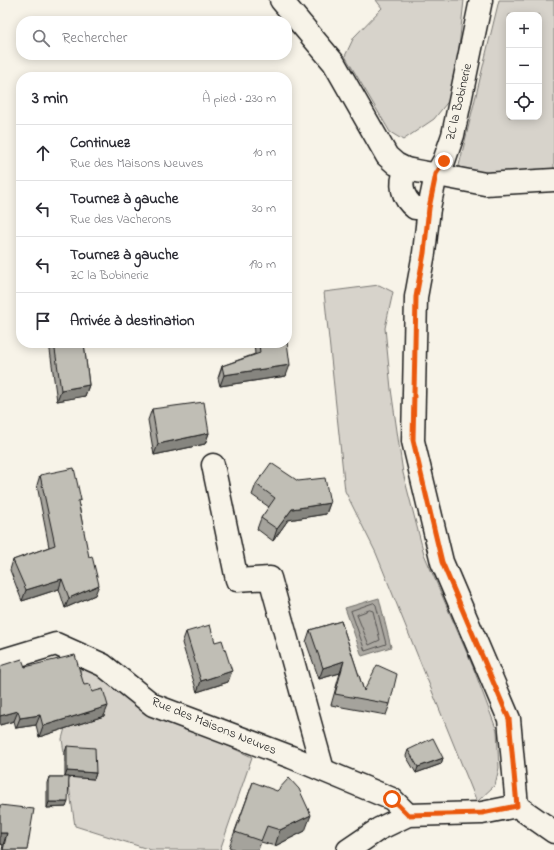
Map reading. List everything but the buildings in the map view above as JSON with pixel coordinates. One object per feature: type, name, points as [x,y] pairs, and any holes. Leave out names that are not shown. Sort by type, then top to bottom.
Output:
[{"type":"street","points":[[282,0],[334,63],[387,156],[396,164],[406,169],[485,184],[554,180]]},
{"type":"street","name":"ZC la Bobinerie","points":[[481,0],[453,135],[444,161],[436,174],[429,208],[424,253],[416,297],[413,440],[442,562],[509,719],[517,806]]},
{"type":"street","points":[[406,169],[401,182],[406,196],[415,208],[429,208]]},
{"type":"street","points":[[213,465],[237,580],[270,578],[323,770]]},
{"type":"street","name":"Rue des Maisons Neuves","points":[[0,662],[56,644],[103,665],[153,705],[323,770],[392,799],[408,815]]},
{"type":"street","points":[[348,850],[379,829],[408,815],[482,813],[517,806],[554,832]]},
{"type":"shaded area","points":[[376,0],[464,0],[454,94],[434,119],[403,140],[390,132],[345,56],[354,37],[382,8]]},
{"type":"shaded area","points":[[499,0],[554,0],[554,180],[456,178]]},
{"type":"shaded area","points":[[379,285],[393,292],[385,328],[391,389],[403,473],[424,554],[473,667],[497,731],[499,768],[495,785],[477,802],[376,553],[345,491],[324,292]]},
{"type":"shaded area","points":[[81,669],[99,674],[154,712],[252,757],[220,850],[151,850],[75,826],[62,739]]},
{"type":"water","points":[[379,598],[391,647],[362,656],[345,608]]},
{"type":"route","points":[[392,799],[408,815],[434,813],[482,813],[517,806],[509,719],[442,562],[413,440],[416,297],[424,253],[429,208],[436,174],[444,161]]}]
